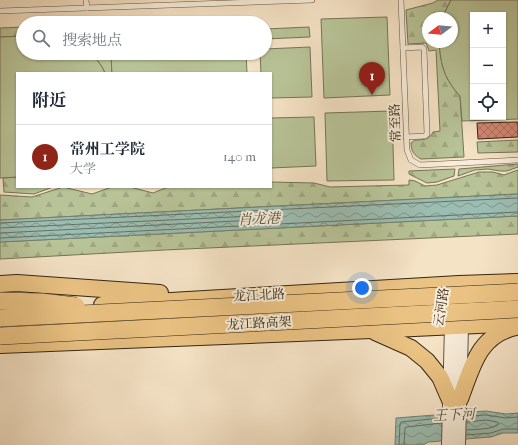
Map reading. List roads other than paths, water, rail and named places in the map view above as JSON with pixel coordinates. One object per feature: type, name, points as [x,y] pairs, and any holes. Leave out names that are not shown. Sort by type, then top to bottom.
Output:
[{"type":"highway","name":"龙江路高架","points":[[0,318],[518,292]]},
{"type":"highway","points":[[0,301],[42,302],[128,312]]},
{"type":"highway","name":"龙江路高架","points":[[0,336],[518,309]]},
{"type":"main road","name":"龙江北路","points":[[0,310],[518,282]]},
{"type":"main road","points":[[0,284],[17,283],[228,297]]},
{"type":"main road","points":[[0,345],[518,323]]},
{"type":"main road","points":[[455,403],[479,352],[489,340],[507,329],[518,327]]},
{"type":"main road","points":[[372,330],[411,348],[427,361],[440,377],[455,403]]},
{"type":"main road","points":[[0,348],[20,344]]},
{"type":"street","name":"云河路","points":[[459,284],[455,403],[459,445]]},
{"type":"street","name":"云河路","points":[[448,445],[455,403]]},
{"type":"lane","points":[[86,0],[87,8]]},
{"type":"lane","points":[[0,11],[312,0]]},
{"type":"lane","name":"常至路","points":[[401,0],[406,137],[407,150],[411,160],[420,165],[518,160]]},
{"type":"lane","points":[[403,48],[422,47],[424,49],[427,134],[425,136],[406,137]]},
{"type":"water","name":"肖龙港","points":[[518,194],[518,216],[0,242],[0,220]]},
{"type":"water","name":"王下河","points":[[486,411],[506,414],[518,413],[518,433],[503,433],[491,437],[428,442],[423,445],[395,445],[396,418]]},
{"type":"place","name":"常州工学院","points":[[372,95]]}]
